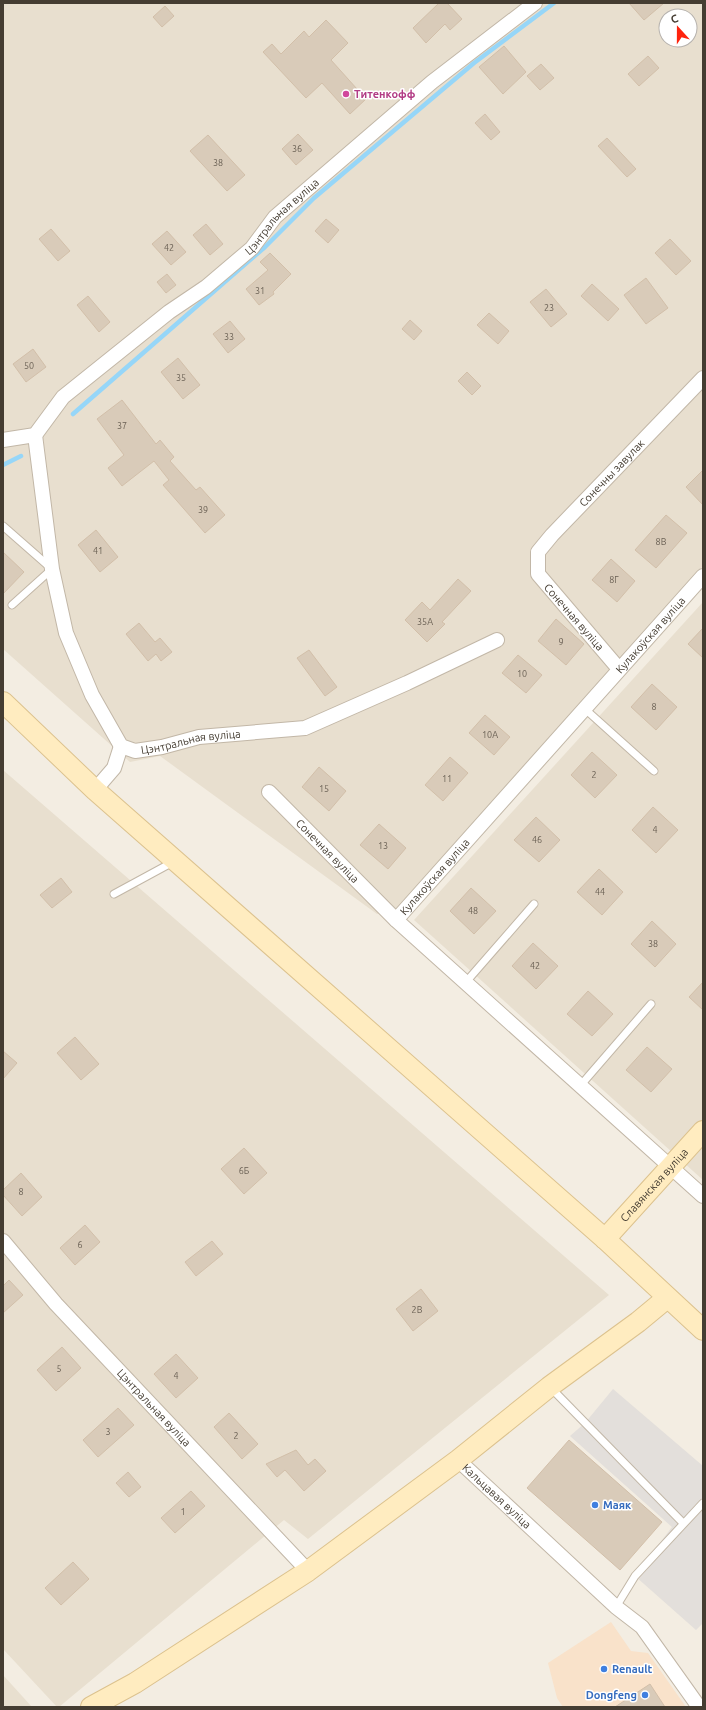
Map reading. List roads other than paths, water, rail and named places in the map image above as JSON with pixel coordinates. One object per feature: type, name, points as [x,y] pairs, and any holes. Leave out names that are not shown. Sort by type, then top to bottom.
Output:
[{"type":"main road","points":[[3,702],[95,790],[605,1239],[703,1330]]},
{"type":"main road","name":"Славянская вуліца","points":[[605,1239],[703,1131]]},
{"type":"main road","name":"Кальцавая вуліца","points":[[458,1460],[549,1387],[638,1322],[667,1298]]},
{"type":"main road","points":[[91,1707],[135,1683],[308,1571],[458,1460]]},
{"type":"street","name":"Цэнтральная вуліца","points":[[35,435],[63,397],[169,312],[206,287],[252,248],[275,217],[432,82],[535,3]]},
{"type":"street","name":"Сонечны завулак","points":[[538,574],[538,552],[552,535],[703,378]]},
{"type":"street","points":[[3,440],[35,435],[52,569],[66,633],[92,695],[121,746],[114,768],[95,790]]},
{"type":"street","name":"Сонечная вуліца","points":[[538,574],[615,664]]},
{"type":"street","name":"Кулакоўская вуліца","points":[[702,577],[615,664],[585,709],[396,920],[703,1196]]},
{"type":"street","name":"Цэнтральная вуліца","points":[[121,746],[135,751],[162,747],[199,737],[305,728],[407,683],[497,640]]},
{"type":"street","name":"Сонечная вуліца","points":[[269,792],[396,920]]},
{"type":"street","name":"Цэнтральная вуліца","points":[[3,1241],[56,1304],[308,1571]]},
{"type":"street","name":"Кальцавая вуліца","points":[[458,1460],[616,1606],[642,1627],[699,1707]]},
{"type":"lane","points":[[3,526],[52,569],[12,605]]},
{"type":"lane","points":[[585,709],[654,771]]},
{"type":"lane","points":[[114,894],[175,861]]},
{"type":"lane","points":[[466,982],[534,904]]},
{"type":"lane","points":[[580,1086],[651,1004]]},
{"type":"lane","points":[[549,1387],[683,1523]]},
{"type":"lane","points":[[616,1606],[635,1576],[703,1503]]},
{"type":"waterway","points":[[73,414],[265,247],[314,198],[474,63],[554,3]]},
{"type":"waterway","points":[[3,465],[21,456]]},
{"type":"place","name":"Титенкофф","points":[[346,94]]},
{"type":"place","name":"Маяк","points":[[595,1505]]},
{"type":"place","name":"Renault","points":[[604,1669]]},
{"type":"place","name":"Dongfeng","points":[[645,1695]]}]
